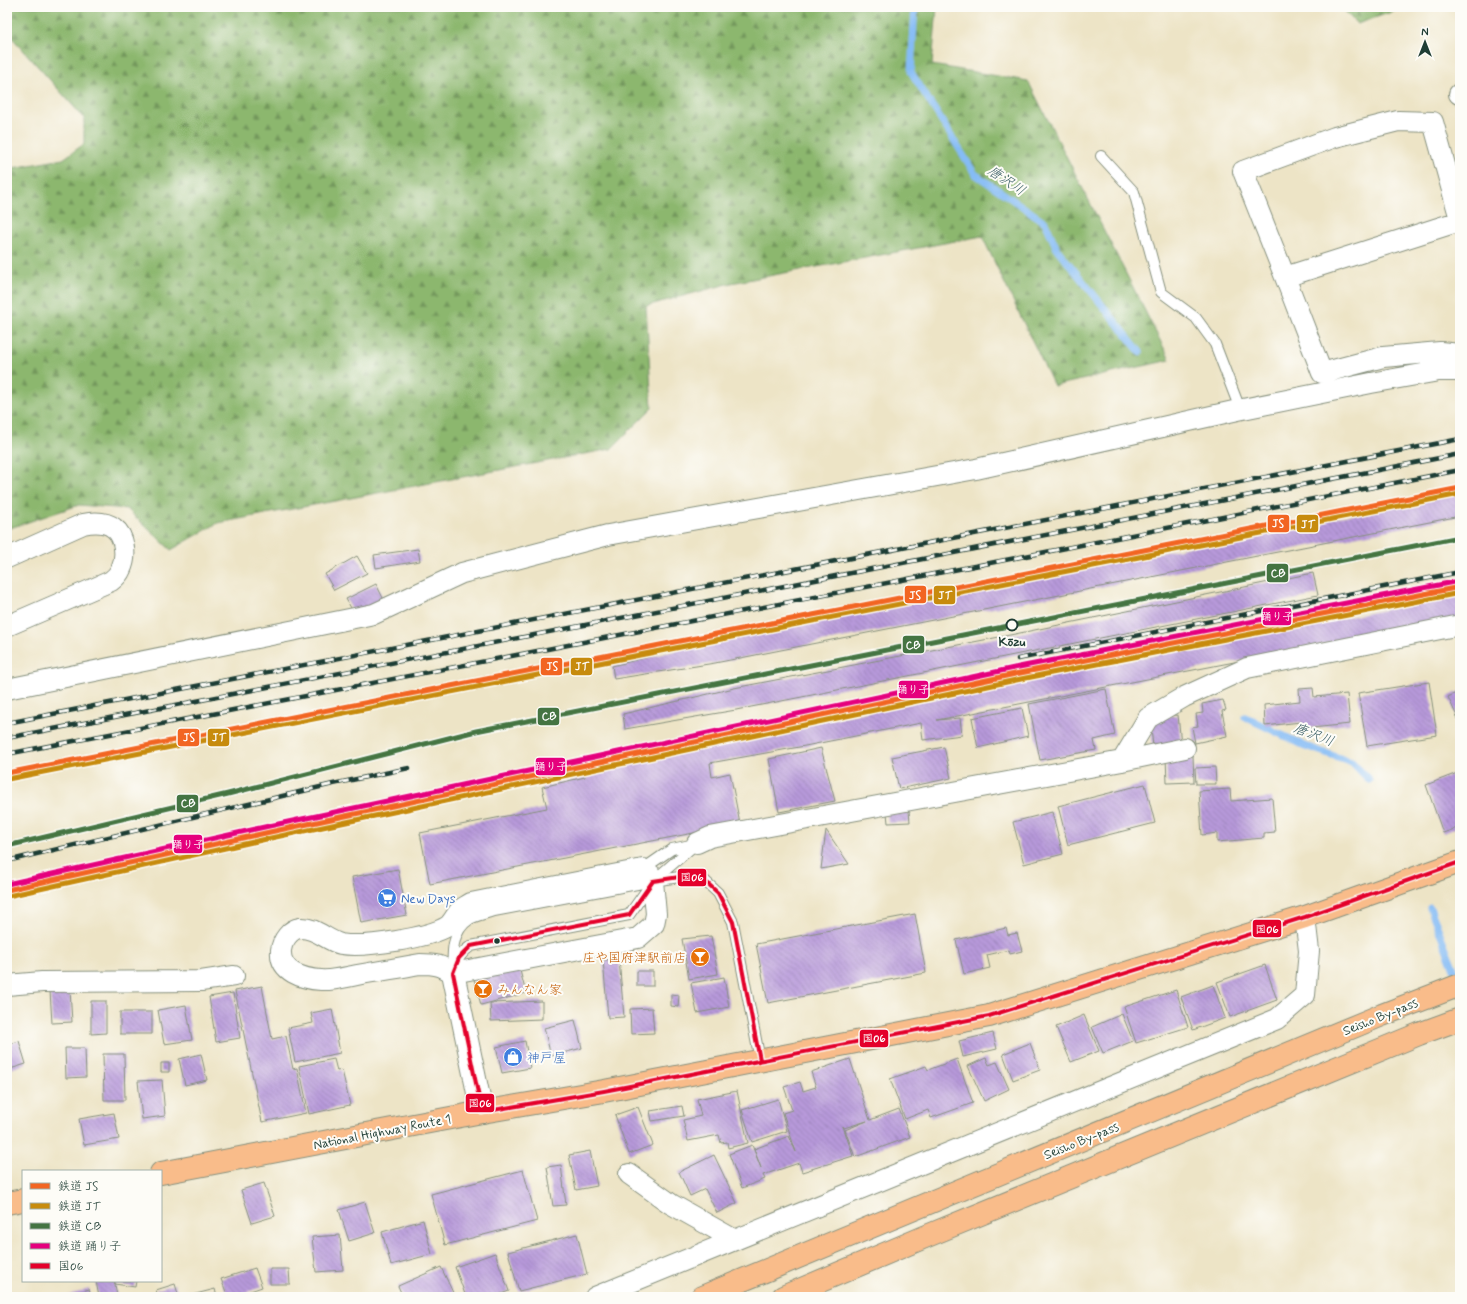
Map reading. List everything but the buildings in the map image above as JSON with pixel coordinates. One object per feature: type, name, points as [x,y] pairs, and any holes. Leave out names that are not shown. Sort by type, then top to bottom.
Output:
[{"type":"highway","name":"National Highway Route 1","points":[[162,1173],[482,1112],[604,1091],[989,1016],[1305,917],[1460,862]]},
{"type":"highway","name":"Seisho By-pass","points":[[702,1297],[1382,1015],[1460,985]]},
{"type":"highway","points":[[783,1297],[956,1224],[1460,1019]]},
{"type":"highway","points":[[7,1203],[22,1200]]},
{"type":"street","points":[[1285,277],[1460,220],[1433,122],[1398,121],[1335,137],[1242,171],[1322,373],[1383,357],[1440,352],[1460,354]]},
{"type":"street","points":[[7,689],[374,614],[462,573],[608,535],[976,469],[1239,409],[1431,372],[1460,371]]},
{"type":"street","points":[[7,558],[83,524],[94,522],[104,523],[113,527],[120,535],[124,554],[122,569],[111,581],[7,626]]},
{"type":"street","points":[[1122,761],[1148,718],[1184,696],[1247,668],[1460,625]]},
{"type":"street","points":[[697,843],[718,836],[1185,748]]},
{"type":"street","points":[[648,875],[656,914],[654,924],[638,938],[453,973],[442,966],[434,964],[420,964],[321,980],[298,976],[284,966],[282,958],[281,949],[284,940],[290,933],[298,928],[316,931],[335,943],[358,946],[424,936],[449,925],[460,910],[471,903],[648,875]]},
{"type":"street","points":[[595,1297],[1276,1019],[1305,995],[1309,952],[1305,917]]},
{"type":"street","points":[[453,973],[482,1112]]},
{"type":"street","points":[[7,985],[42,982],[201,981],[234,976]]},
{"type":"street","points":[[629,1174],[671,1204],[735,1240]]},
{"type":"lane","points":[[1102,156],[1134,192],[1161,292],[1196,318],[1215,344],[1239,409]]},
{"type":"lane","points":[[648,875],[672,849],[697,843]]},
{"type":"lane","points":[[648,875],[697,843]]},
{"type":"lane","points":[[453,973],[452,957],[454,940],[461,927],[471,919],[494,911],[648,875],[686,876],[705,881],[718,893],[733,922],[760,1060]]},
{"type":"green space","points":[[7,7],[937,7],[932,65],[1028,81],[1170,360],[1054,386],[982,236],[731,283],[646,306],[652,408],[611,449],[218,523],[171,550],[127,509],[79,505],[7,529],[7,169],[63,159],[84,144],[84,118],[7,32]]},
{"type":"green space","points":[[1341,7],[1406,7],[1357,24]]},
{"type":"waterway","name":"唐沢川","points":[[915,7],[911,72],[975,174],[1045,222],[1057,249],[1140,352]]},
{"type":"waterway","name":"唐沢川","points":[[1245,717],[1305,746],[1352,762],[1369,780]]},
{"type":"waterway","name":"唐沢川","points":[[1430,908],[1460,984]]},
{"type":"railway","points":[[7,723],[1460,439]]},
{"type":"railway","points":[[7,738],[1460,454]]},
{"type":"railway","points":[[7,754],[1460,470]]},
{"type":"railway","points":[[1018,659],[1460,572]]},
{"type":"railway","points":[[7,861],[333,784],[409,768]]},
{"type":"rail line","name":"JS","points":[[7,773],[1460,488]]},
{"type":"rail line","name":"JT","points":[[8,779],[1460,494]]},
{"type":"rail line","name":"CB","points":[[7,846],[228,794],[476,731],[1460,537]]},
{"type":"rail line","name":"踊り子","points":[[7,884],[269,826],[1019,667],[1459,581]]},
{"type":"rail line","name":"JS","points":[[7,890],[270,832],[1020,673],[1460,587]]},
{"type":"rail line","name":"JT","points":[[8,896],[271,838],[1021,679],[1460,593]]},
{"type":"transit line","name":"国06","points":[[760,1060],[733,922],[718,893],[705,881],[686,876],[653,881],[629,915],[471,946],[459,958],[453,973],[482,1112],[604,1091],[989,1016],[1305,917],[1460,862]]},
{"type":"place","name":"Kōzu","points":[[1012,625]]},
{"type":"place","name":"New Days","points":[[387,898]]},
{"type":"place","name":"庄や国府津駅前店","points":[[700,957]]},
{"type":"place","name":"みんなん家","points":[[483,989]]},
{"type":"place","name":"神戸屋","points":[[513,1057]]}]
